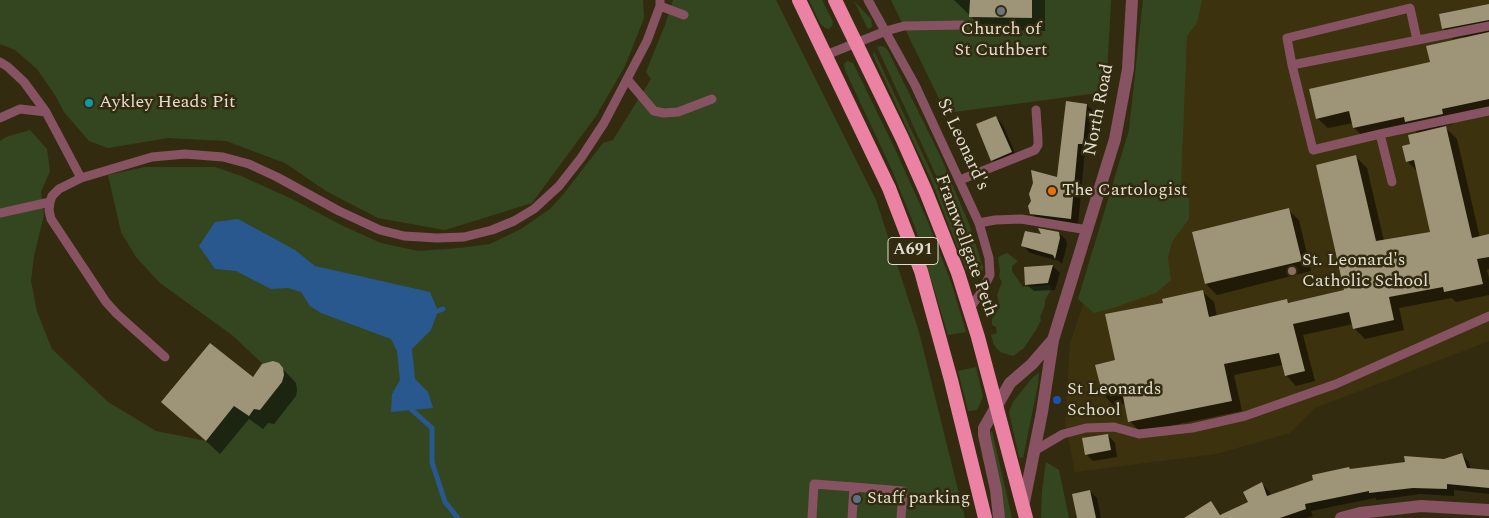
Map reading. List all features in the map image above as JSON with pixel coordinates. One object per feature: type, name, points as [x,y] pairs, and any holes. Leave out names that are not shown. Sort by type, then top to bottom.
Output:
[{"type":"highway","name":"A691","points":[[799,0],[889,188],[921,271],[951,380],[985,518]]},
{"type":"highway","name":"Framwellgate Peth","points":[[835,0],[926,192],[958,272],[1024,513]]},
{"type":"street","name":"North Road","points":[[1024,513],[1053,340],[1115,139],[1128,69],[1132,0]]},
{"type":"street","name":"North Road","points":[[999,518],[996,490],[984,428],[1010,383],[1032,364],[1053,340]]},
{"type":"street","points":[[1341,518],[1360,513],[1421,506],[1476,514],[1489,510]]},
{"type":"lane","name":"St Leonard's","points":[[868,0],[916,85],[979,222],[990,258],[990,275],[981,293],[969,309]]},
{"type":"lane","points":[[165,356],[106,302],[51,219],[50,202],[52,196],[59,189],[81,178],[152,157],[185,154],[223,157],[249,164],[380,230],[404,236],[437,238],[464,237],[492,230],[514,221],[546,200],[586,151],[604,123],[648,41],[660,3],[684,15]]},
{"type":"lane","points":[[1417,40],[1410,8],[1288,38],[1292,65],[1312,150],[1489,112]]},
{"type":"lane","points":[[826,55],[886,31],[904,26],[962,25]]},
{"type":"lane","points":[[1292,65],[1489,26]]},
{"type":"lane","points":[[0,62],[24,82],[46,112],[81,178]]},
{"type":"lane","points":[[627,79],[654,110],[664,114],[678,112],[712,99]]},
{"type":"lane","points":[[0,118],[20,109],[46,112]]},
{"type":"lane","points":[[960,180],[1035,150],[1038,145],[1036,110]]},
{"type":"lane","points":[[1380,134],[1392,182]]},
{"type":"lane","points":[[0,213],[50,202]]},
{"type":"lane","points":[[979,222],[1021,219],[1088,230]]},
{"type":"lane","points":[[1034,452],[1063,434],[1086,428],[1114,427],[1139,434],[1192,428],[1245,416],[1336,384],[1489,316]]},
{"type":"lane","points":[[812,518],[814,484],[903,491],[901,518]]},
{"type":"lane","points":[[852,518],[854,487]]},
{"type":"shaded area","name":"St. Leonard's Catholic School","points":[[1152,0],[1489,0],[1489,341],[1315,408],[1290,433],[1216,454],[1075,472],[1065,423],[1070,343],[1119,201]]},
{"type":"green space","points":[[0,0],[643,0],[644,18],[625,66],[596,116],[532,203],[445,230],[378,218],[326,191],[285,163],[226,141],[168,138],[108,148],[89,141],[64,112],[37,69],[15,50],[0,44]]},
{"type":"green space","points":[[673,0],[776,0],[876,200],[919,332],[965,518],[0,518],[0,141],[6,137],[30,130],[47,149],[50,171],[41,192],[44,215],[34,256],[31,281],[37,312],[52,349],[108,402],[156,431],[206,441],[234,406],[260,410],[282,382],[232,335],[160,283],[136,257],[121,232],[108,175],[145,167],[215,167],[241,176],[292,199],[343,226],[381,243],[418,251],[490,244],[521,229],[550,209],[603,143],[613,140],[651,79],[646,72]]},
{"type":"green space","points":[[809,0],[822,0],[833,22],[829,29],[820,23]]},
{"type":"green space","points":[[891,0],[1111,0],[1106,92],[946,113]]},
{"type":"green space","points":[[1143,0],[1202,0],[1197,23],[1187,36],[1181,185],[1189,200],[1189,219],[1172,242],[1168,258],[1171,280],[1156,293],[1094,313],[1078,299],[1129,130]]},
{"type":"green space","points":[[854,1],[871,19],[872,27],[868,29]]},
{"type":"green space","points":[[882,46],[887,49],[938,151],[969,224],[983,267],[982,272],[977,273],[952,210],[877,47]]},
{"type":"green space","points":[[874,51],[939,189],[972,273],[966,269],[932,182],[873,55]]},
{"type":"green space","points":[[847,61],[853,63],[928,222],[952,285],[966,332],[948,335],[915,227],[891,168],[845,70],[844,64]]},
{"type":"green space","points":[[1007,253],[1018,261],[1012,266],[1012,271],[1023,287],[1049,285],[1052,288],[1045,300],[1040,317],[1041,320],[1037,328],[1024,348],[1013,356],[1000,352],[994,345],[991,335],[997,333],[996,327],[992,325],[992,319],[1000,307],[997,295],[1002,282],[999,277],[998,257]]},
{"type":"green space","points":[[976,367],[983,397],[977,410],[968,411],[958,371]]},
{"type":"green space","points":[[1039,373],[1023,458],[1019,457],[1009,412],[1013,402],[1033,377]]},
{"type":"green space","points":[[992,431],[1012,518],[1005,518],[989,440],[989,434]]},
{"type":"green space","points":[[1046,462],[1059,470],[1069,518],[1041,518]]},
{"type":"water","points":[[238,219],[295,250],[315,266],[430,292],[438,311],[431,330],[412,349],[415,379],[428,392],[433,408],[391,412],[392,394],[400,380],[397,351],[391,339],[321,313],[310,306],[301,292],[288,288],[271,289],[236,271],[215,269],[199,246],[215,222]]},
{"type":"building","name":"Church of St Cuthbert","points":[[970,0],[1032,0],[1032,18],[969,17]]},
{"type":"building","points":[[1489,4],[1489,20],[1442,29],[1439,14]]},
{"type":"building","points":[[1489,32],[1489,99],[1442,109],[1443,114],[1405,122],[1404,117],[1353,128],[1349,111],[1316,119],[1309,89],[1430,62],[1426,46]]},
{"type":"building","name":"The Cartologist","points":[[1066,101],[1087,104],[1083,144],[1078,144],[1071,219],[1030,214],[1028,206],[1031,201],[1029,194],[1033,183],[1031,170],[1057,177]]},
{"type":"building","points":[[996,116],[1012,152],[991,161],[976,124]]},
{"type":"building","points":[[1446,126],[1472,238],[1489,234],[1489,257],[1477,259],[1483,284],[1444,292],[1443,287],[1389,297],[1394,320],[1353,329],[1349,312],[1293,324],[1305,371],[1285,376],[1279,353],[1224,364],[1232,401],[1128,422],[1122,391],[1103,396],[1095,365],[1115,360],[1105,314],[1163,303],[1162,299],[1203,290],[1209,317],[1287,299],[1288,303],[1344,290],[1316,165],[1356,155],[1376,241],[1430,232],[1414,160],[1406,162],[1402,146],[1410,144],[1408,135]]},
{"type":"building","points":[[1289,208],[1302,261],[1205,284],[1192,232]]},
{"type":"building","points":[[1038,228],[1059,232],[1060,238],[1055,259],[1053,255],[1021,246],[1025,231],[1041,234]]},
{"type":"building","points":[[1053,265],[1048,283],[1025,285],[1024,267]]},
{"type":"building","points":[[210,343],[253,377],[262,364],[273,361],[279,363],[283,368],[284,375],[282,382],[260,410],[254,409],[249,416],[234,406],[206,441],[161,402]]},
{"type":"building","points":[[1108,434],[1111,450],[1085,455],[1082,438]]},
{"type":"building","points":[[1462,453],[1467,468],[1489,470],[1489,488],[1447,484],[1447,489],[1413,488],[1369,493],[1369,491],[1305,504],[1306,509],[1280,518],[1184,518],[1211,501],[1220,515],[1248,502],[1243,492],[1262,482],[1267,496],[1313,480],[1312,475],[1349,467],[1350,469],[1405,462],[1404,456],[1444,459]]},
{"type":"building","points":[[1090,490],[1096,518],[1077,518],[1072,494]]},
{"type":"waterway","points":[[438,311],[443,309]]},
{"type":"waterway","points":[[412,410],[432,428],[432,462],[445,502],[458,518]]},
{"type":"place","name":"Church of St Cuthbert","points":[[1001,11]]},
{"type":"place","name":"Aykley Heads Pit","points":[[89,103]]},
{"type":"place","name":"The Cartologist","points":[[1052,191]]},
{"type":"place","name":"St. Leonard's Catholic School","points":[[1292,271]]},
{"type":"place","name":"St Leonards School","points":[[1057,400]]},
{"type":"place","name":"Staff parking","points":[[857,499]]}]
